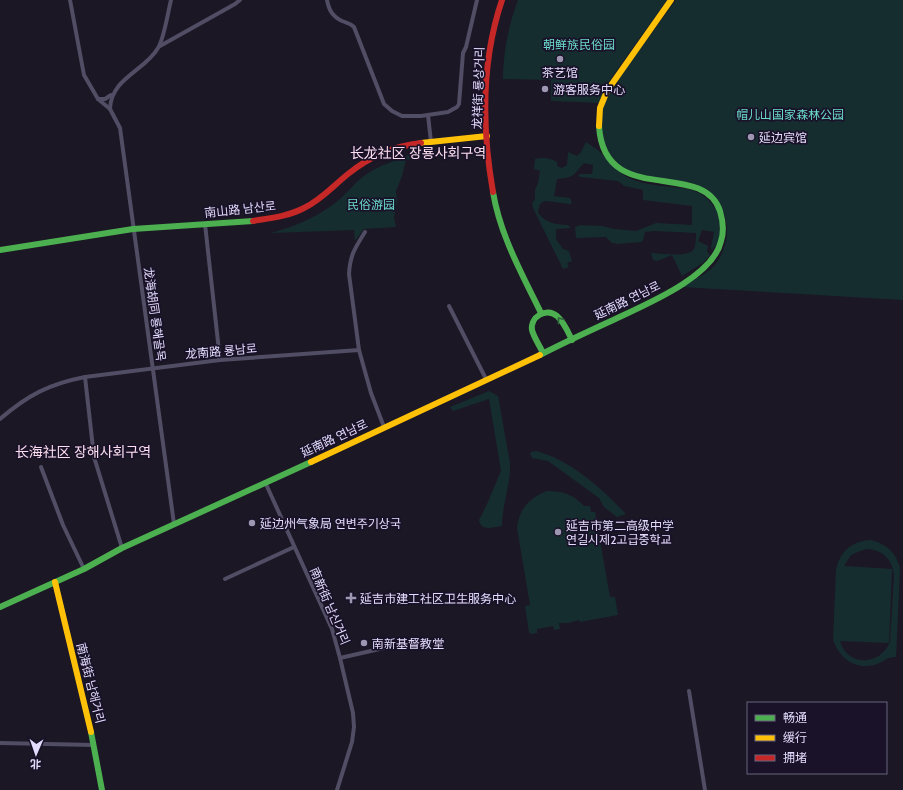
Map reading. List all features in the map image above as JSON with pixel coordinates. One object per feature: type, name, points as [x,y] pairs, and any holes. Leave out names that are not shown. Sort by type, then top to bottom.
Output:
[{"type":"main road","name":"龙祥街 룡상거리","points":[[502,0],[495,21],[489,55],[486,95],[490,180],[498,215],[506,240],[540,313]]},
{"type":"main road","name":"延南路 연남로","points":[[0,607],[84,569],[122,548],[369,435],[668,294],[711,263],[716,255],[722,238],[723,226],[717,204],[710,194],[686,185],[641,178],[623,170],[612,161],[602,147],[598,125],[599,110],[607,91],[670,0]]},
{"type":"main road","name":"南山路 남산로","points":[[0,250],[133,229],[263,220],[280,217],[302,209],[318,200],[350,173],[381,153],[409,145],[487,136]]},
{"type":"main road","points":[[543,353],[532,329],[534,320],[540,313],[549,312],[557,316],[572,340]]},
{"type":"main road","name":"南海街 남해거리","points":[[55,582],[94,745],[102,790]]},
{"type":"street","points":[[70,0],[84,75],[98,99],[110,109]]},
{"type":"street","points":[[98,99],[108,98],[123,80],[153,56],[160,46],[171,0]]},
{"type":"street","points":[[160,46],[229,8],[240,0]]},
{"type":"street","points":[[327,0],[329,11],[340,20],[354,27],[384,104],[392,111],[402,116],[421,116],[448,112],[457,107],[459,104],[463,53],[477,0]]},
{"type":"street","points":[[110,109],[111,98],[115,90]]},
{"type":"street","name":"龙海胡同 룡해골목","points":[[110,109],[120,128],[174,524]]},
{"type":"street","points":[[428,115],[431,142]]},
{"type":"street","points":[[205,224],[220,360]]},
{"type":"street","points":[[364,232],[353,252],[349,270],[359,350],[384,427]]},
{"type":"street","points":[[449,306],[486,379]]},
{"type":"street","name":"龙南路 룡남로","points":[[0,419],[37,392],[64,382],[85,377],[220,360],[359,350]]},
{"type":"street","points":[[85,377],[94,457],[122,548]]},
{"type":"street","points":[[41,467],[63,525],[84,569]]},
{"type":"street","name":"南新街 남신거리","points":[[265,482],[332,629],[353,713],[354,727],[352,742],[336,790]]},
{"type":"street","points":[[224,579],[294,547]]},
{"type":"street","points":[[340,658],[397,645],[415,643]]},
{"type":"street","points":[[689,691],[706,790]]},
{"type":"street","points":[[0,743],[94,745]]},
{"type":"green space","name":"朝鲜族民俗园","points":[[518,0],[667,0],[612,77],[604,91],[600,103],[551,101],[551,80],[503,79],[507,39]]},
{"type":"green space","name":"帽儿山国家森林公园","points":[[676,0],[903,0],[903,300],[682,287],[712,268],[722,254],[726,242],[727,230],[721,206],[714,197],[704,189],[692,183],[653,178],[637,174],[623,167],[611,157],[603,143],[601,121],[605,100],[609,92]]},
{"type":"green space","points":[[586,142],[599,151],[617,170],[631,179],[691,190],[701,194],[711,202],[718,213],[720,222],[720,236],[717,246],[714,247],[712,251],[711,247],[714,232],[702,230],[698,241],[708,246],[707,251],[710,255],[704,262],[682,276],[672,255],[657,261],[653,260],[651,253],[681,254],[691,252],[695,246],[696,233],[645,232],[641,242],[617,244],[612,243],[606,237],[576,238],[575,227],[580,225],[602,226],[614,229],[636,231],[656,223],[692,225],[692,206],[643,200],[643,190],[624,186],[618,181],[580,177],[578,176],[580,174],[592,174],[593,165],[584,163],[573,175],[557,179],[554,196],[570,198],[572,203],[546,201],[540,205],[538,213],[541,217],[548,221],[556,224],[568,225],[571,228],[556,229],[556,239],[563,249],[569,251],[572,261],[567,263],[569,267],[563,269],[533,208],[532,203],[535,199],[535,190],[540,171],[534,169],[535,159],[543,158],[552,160],[557,162],[557,166],[562,168],[567,165],[568,152],[577,156],[581,152]]},
{"type":"green space","name":"民俗游园","points":[[409,155],[410,159],[406,160],[396,191],[397,201],[394,218],[396,227],[364,229],[355,241],[354,230],[271,233],[299,224],[316,215],[340,199],[363,176],[382,166]]},
{"type":"green space","points":[[489,391],[498,396],[510,463],[510,471],[503,510],[502,526],[488,528],[482,526],[479,520],[501,471],[489,399],[453,411],[450,407]]},
{"type":"green space","points":[[536,451],[549,455],[574,468],[596,485],[626,514],[617,517],[604,507],[599,498],[548,461],[532,458],[530,453]]},
{"type":"green space","points":[[547,491],[567,494],[584,506],[590,506],[591,512],[595,512],[610,597],[615,597],[618,615],[580,622],[579,620],[568,623],[559,623],[560,629],[554,630],[553,626],[537,629],[537,633],[531,634],[529,632],[525,606],[530,605],[517,528],[520,515],[526,505],[535,497]]},
{"type":"green space","points":[[871,540],[877,542],[890,550],[896,558],[900,568],[896,657],[888,658],[882,662],[869,666],[862,666],[850,662],[844,658],[833,640],[836,570],[838,563],[840,557],[848,548],[858,542]],"holes":[[[865,549],[871,549],[886,556],[893,570],[894,576],[890,642],[879,656],[864,660],[849,656],[840,641],[889,643],[892,569],[844,566],[851,555]]]},
{"type":"traffic: fast","points":[[540,355],[657,299],[691,279],[705,267],[715,254],[722,238],[723,226],[720,211],[710,196],[694,187],[635,175],[617,167],[605,151],[599,126]]},
{"type":"traffic: fast","points":[[493,192],[496,208],[506,239],[541,313]]},
{"type":"traffic: fast","points":[[0,250],[133,229],[253,221]]},
{"type":"traffic: fast","points":[[543,353],[534,336],[532,325],[536,317],[544,313],[553,313],[557,316],[564,324],[572,340]]},
{"type":"traffic: fast","points":[[0,607],[84,569],[122,548],[311,462]]},
{"type":"traffic: fast","points":[[91,732],[102,790]]},
{"type":"traffic: slow","points":[[599,126],[600,108],[607,91],[671,0]]},
{"type":"traffic: slow","points":[[421,143],[487,136]]},
{"type":"traffic: slow","points":[[311,462],[540,355]]},
{"type":"traffic: slow","points":[[55,582],[91,732]]},
{"type":"traffic: jam","points":[[493,192],[489,168],[485,120],[487,71],[495,23],[502,0]]},
{"type":"traffic: jam","points":[[253,221],[298,211],[316,201],[364,162],[382,153],[411,144],[421,143]]},
{"type":"place","name":"茶艺馆","points":[[560,59]]},
{"type":"place","name":"游客服务中心","points":[[545,89]]},
{"type":"place","name":"延边宾馆","points":[[751,137]]},
{"type":"place","name":"延边州气象局 연변주기상국","points":[[252,523]]},
{"type":"place","name":"延吉市第二高级中学 연길시제2고급중학교","points":[[558,532]]},
{"type":"place","name":"延吉市建工社区卫生服务中心","points":[[351,598]]},
{"type":"place","name":"南新基督教堂","points":[[364,643]]},
{"type":"district","name":"长龙社区 장룡사회구역","points":[[418,153]]},
{"type":"district","name":"长海社区 장해사회구역","points":[[83,452]]}]
